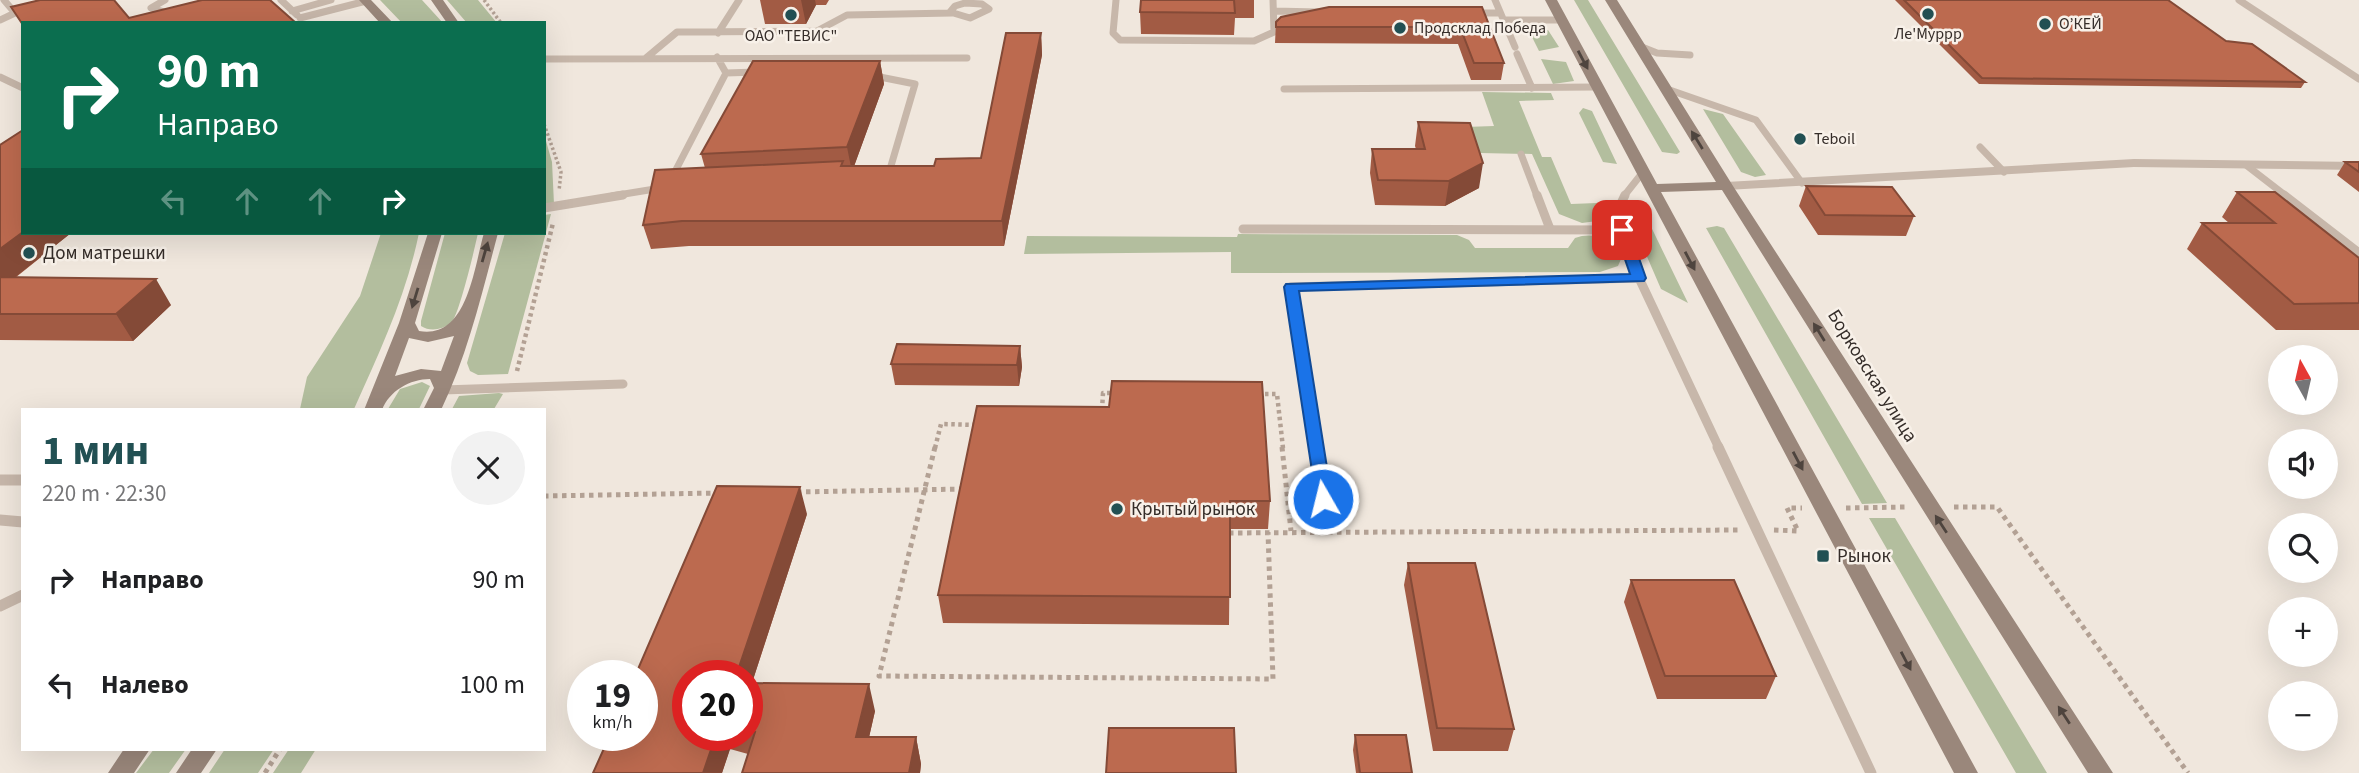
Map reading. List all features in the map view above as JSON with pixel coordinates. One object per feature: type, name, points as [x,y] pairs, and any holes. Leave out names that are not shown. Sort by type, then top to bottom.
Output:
[{"type":"main road","points":[[365,0],[385,21]]},
{"type":"main road","points":[[437,0],[452,21]]},
{"type":"main road","points":[[1551,0],[1966,773]]},
{"type":"main road","name":"Борковская улица","points":[[1611,0],[1653,71],[2101,773]]},
{"type":"main road","points":[[1651,188],[1726,186]]},
{"type":"main road","points":[[374,407],[407,323],[434,235]]},
{"type":"main road","points":[[433,408],[443,390],[468,315],[490,235]]},
{"type":"main road","points":[[407,323],[413,334],[434,338],[456,328],[468,315]]},
{"type":"main road","points":[[374,407],[390,386],[415,374],[437,375],[443,390]]},
{"type":"main road","points":[[120,773],[136,751]]},
{"type":"main road","points":[[188,773],[204,751]]},
{"type":"street","points":[[1726,186],[2134,163],[2359,166]]},
{"type":"lane","points":[[0,20],[15,13],[4,0]]},
{"type":"lane","points":[[165,0],[154,5],[151,8],[153,11],[177,12]]},
{"type":"lane","points":[[281,0],[302,20],[365,0]]},
{"type":"lane","points":[[292,11],[331,0]]},
{"type":"lane","points":[[718,33],[738,0]]},
{"type":"lane","points":[[1116,0],[1113,33],[1120,40],[1128,41],[1262,39],[1274,32],[1273,0]]},
{"type":"lane","points":[[1495,0],[1532,88]]},
{"type":"lane","points":[[2239,0],[2359,79]]},
{"type":"lane","points":[[645,58],[677,32],[817,31],[847,15],[952,13],[962,18],[975,17],[989,9],[982,4],[965,3],[954,6],[952,13]]},
{"type":"lane","points":[[1274,11],[1327,12]]},
{"type":"lane","points":[[1460,13],[1562,20]]},
{"type":"lane","points":[[1637,45],[1657,53],[1690,55],[1655,64],[1653,71]]},
{"type":"lane","points":[[717,57],[726,73]]},
{"type":"lane","points":[[546,59],[967,58]]},
{"type":"lane","points":[[726,73],[764,72]]},
{"type":"lane","points":[[667,187],[726,73]]},
{"type":"lane","points":[[865,74],[915,84],[890,176],[876,177]]},
{"type":"lane","points":[[0,77],[21,87]]},
{"type":"lane","points":[[1284,89],[1597,87]]},
{"type":"lane","points":[[1664,88],[1756,120],[1802,183]]},
{"type":"lane","points":[[1980,147],[2004,172]]},
{"type":"lane","points":[[1521,154],[1550,229]]},
{"type":"lane","points":[[2246,165],[2359,254]]},
{"type":"lane","points":[[1643,172],[1622,199],[1618,210],[1639,278],[1871,773]]},
{"type":"lane","points":[[546,208],[681,186]]},
{"type":"lane","points":[[1242,229],[1622,230]]},
{"type":"lane","points":[[1323,499],[1292,287],[1639,278]]},
{"type":"lane","points":[[443,390],[623,384]]},
{"type":"lane","points":[[0,480],[21,480]]},
{"type":"lane","points":[[0,520],[21,522]]},
{"type":"lane","points":[[0,606],[21,596]]},
{"type":"path","points":[[484,0],[500,21]]},
{"type":"path","points":[[513,388],[557,206],[561,172],[546,130]]},
{"type":"path","points":[[1101,414],[1103,393],[1130,393]]},
{"type":"path","points":[[1250,394],[1277,394],[1292,531]]},
{"type":"path","points":[[981,425],[941,424],[880,676],[1273,679],[1268,532]]},
{"type":"path","points":[[789,492],[971,489]]},
{"type":"path","points":[[546,496],[721,493]]},
{"type":"path","points":[[1787,508],[1997,507],[2188,773]]},
{"type":"path","points":[[1229,533],[1737,530]]},
{"type":"path","points":[[265,773],[279,751]]},
{"type":"green space","points":[[380,0],[422,0],[441,21],[400,21]]},
{"type":"green space","points":[[447,0],[478,0],[495,21],[465,21]]},
{"type":"green space","points":[[1574,0],[1588,0],[1680,152],[1662,152]]},
{"type":"green space","points":[[1528,29],[1548,30],[1559,47],[1539,51]]},
{"type":"green space","points":[[1541,59],[1566,62],[1574,81],[1553,84]]},
{"type":"green space","points":[[1482,92],[1551,93],[1554,100],[1519,101],[1542,157],[1551,157],[1571,204],[1597,203],[1604,220],[1582,223],[1559,214],[1532,154],[1480,153],[1477,145],[1471,145],[1465,127],[1494,126]]},
{"type":"green space","points":[[1583,108],[1592,111],[1617,164],[1603,162],[1579,113]]},
{"type":"green space","points":[[1703,109],[1723,114],[1766,175],[1755,177],[1741,172]]},
{"type":"green space","points":[[546,141],[552,162],[554,204],[546,205]]},
{"type":"green space","points":[[1639,202],[1688,303],[1661,289],[1632,222]]},
{"type":"green space","points":[[551,214],[546,233],[546,215]]},
{"type":"green space","points":[[1706,228],[1724,228],[1887,503],[1862,504]]},
{"type":"green space","points":[[1238,234],[1457,235],[1469,240],[1475,248],[1568,248],[1575,238],[1596,236],[1614,246],[1621,259],[1618,266],[1600,272],[1231,273],[1231,252],[1024,254],[1027,236],[1237,237]]},
{"type":"green space","points":[[380,235],[419,235],[400,301],[354,408],[300,408],[307,377],[360,296]]},
{"type":"green space","points":[[444,235],[478,235],[458,308],[451,323],[444,327],[428,329],[421,326]]},
{"type":"green space","points":[[504,235],[545,235],[508,374],[478,375],[470,371],[467,363]]},
{"type":"green space","points":[[422,382],[430,386],[419,408],[389,408],[400,389]]},
{"type":"green space","points":[[503,394],[495,408],[453,408],[459,396]]},
{"type":"green space","points":[[1869,518],[1895,518],[2047,773],[2016,773]]},
{"type":"green space","points":[[152,751],[185,751],[169,773],[136,773]]},
{"type":"green space","points":[[224,751],[273,751],[258,773],[209,773]]},
{"type":"green space","points":[[288,751],[315,751],[301,773],[273,773]]},
{"type":"building","points":[[40,0],[114,0],[129,18],[202,0],[270,0],[294,21],[21,22],[11,7]]},
{"type":"building","points":[[1141,0],[1234,0],[1235,13],[1140,12]]},
{"type":"building","name":"О’КЕЙ","points":[[1904,0],[2168,0],[2226,41],[2252,44],[2305,82],[1982,78]]},
{"type":"building","points":[[1329,7],[1482,7],[1504,63],[1474,63],[1460,27],[1276,27],[1276,22],[1281,17]]},
{"type":"building","points":[[1006,33],[1041,33],[1002,221],[682,221],[643,225],[655,170],[843,161],[841,166],[934,166],[936,159],[981,158]]},
{"type":"building","points":[[753,61],[880,61],[847,147],[701,154]]},
{"type":"building","points":[[1418,122],[1470,123],[1483,163],[1449,181],[1378,180],[1372,149],[1425,149]]},
{"type":"building","points":[[21,131],[21,233],[0,249],[0,145]]},
{"type":"building","points":[[2345,162],[2359,162],[2359,172]]},
{"type":"building","points":[[1806,186],[1892,187],[1914,216],[1825,215]]},
{"type":"building","points":[[2237,192],[2275,192],[2359,258],[2359,303],[2294,304],[2202,223],[2275,223]]},
{"type":"building","points":[[0,277],[156,279],[116,314],[0,314]]},
{"type":"building","points":[[897,344],[1020,346],[1017,365],[891,364]]},
{"type":"building","name":"Крытый рынок","points":[[1112,381],[1262,382],[1270,501],[1230,501],[1230,597],[938,595],[977,406],[1109,407]]},
{"type":"building","points":[[717,486],[800,487],[741,660],[672,660],[672,751],[711,751],[703,773],[593,773],[603,751],[658,751],[658,660],[642,660]]},
{"type":"building","points":[[1408,563],[1475,563],[1514,729],[1437,728]]},
{"type":"building","points":[[1631,580],[1734,580],[1776,676],[1665,676]]},
{"type":"building","points":[[763,683],[869,684],[856,737],[916,737],[909,773],[742,773],[749,751],[763,751]]},
{"type":"building","points":[[1109,728],[1234,728],[1236,773],[1106,773]]},
{"type":"building","points":[[1355,735],[1406,735],[1412,773],[1360,773]]},
{"type":"place","name":"Ле'Муррр","points":[[1928,14]]},
{"type":"place","name":"ОАО \"ТЕВИС\"","points":[[791,15]]},
{"type":"place","name":"О’КЕЙ","points":[[2045,24]]},
{"type":"place","name":"Продсклад Победа","points":[[1400,28]]},
{"type":"place","name":"Teboil","points":[[1800,139]]},
{"type":"place","name":"Дом матрешки","points":[[29,253]]},
{"type":"place","name":"Крытый рынок","points":[[1117,509]]},
{"type":"place","name":"Рынок","points":[[1823,556]]},
{"type":"route","points":[[1323,499],[1292,287],[1639,278],[1622,230]]}]
